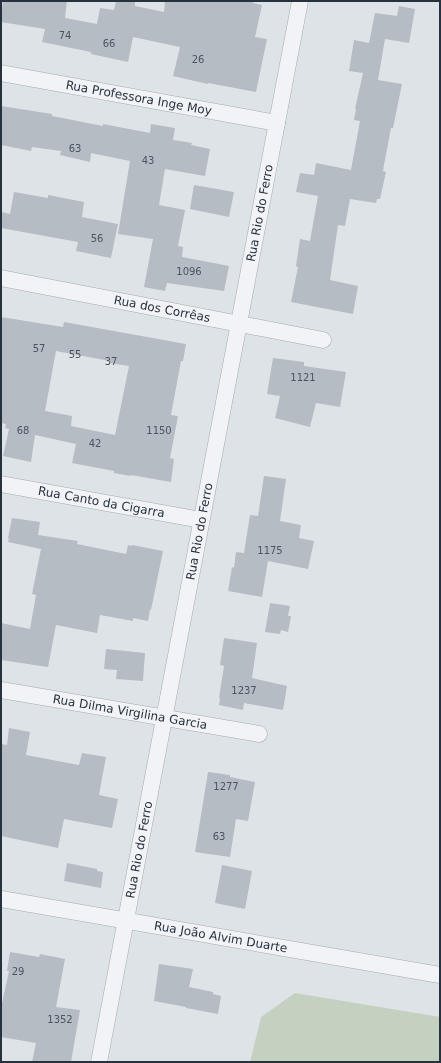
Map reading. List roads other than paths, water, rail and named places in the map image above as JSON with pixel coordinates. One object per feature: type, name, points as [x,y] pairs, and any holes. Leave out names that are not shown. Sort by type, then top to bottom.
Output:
[{"type":"street","name":"Rua Rio do Ferro","points":[[99,1062],[300,1]]},
{"type":"street","name":"Rua Professora Inge Moy","points":[[1,73],[277,124]]},
{"type":"street","name":"Rua dos Corrêas","points":[[1,278],[323,340]]},
{"type":"street","name":"Rua Canto da Cigarra","points":[[1,484],[202,520]]},
{"type":"street","name":"Rua Dilma Virgilina Garcia","points":[[1,690],[259,734]]},
{"type":"street","name":"Rua João Alvim Duarte","points":[[1,899],[440,975]]}]
